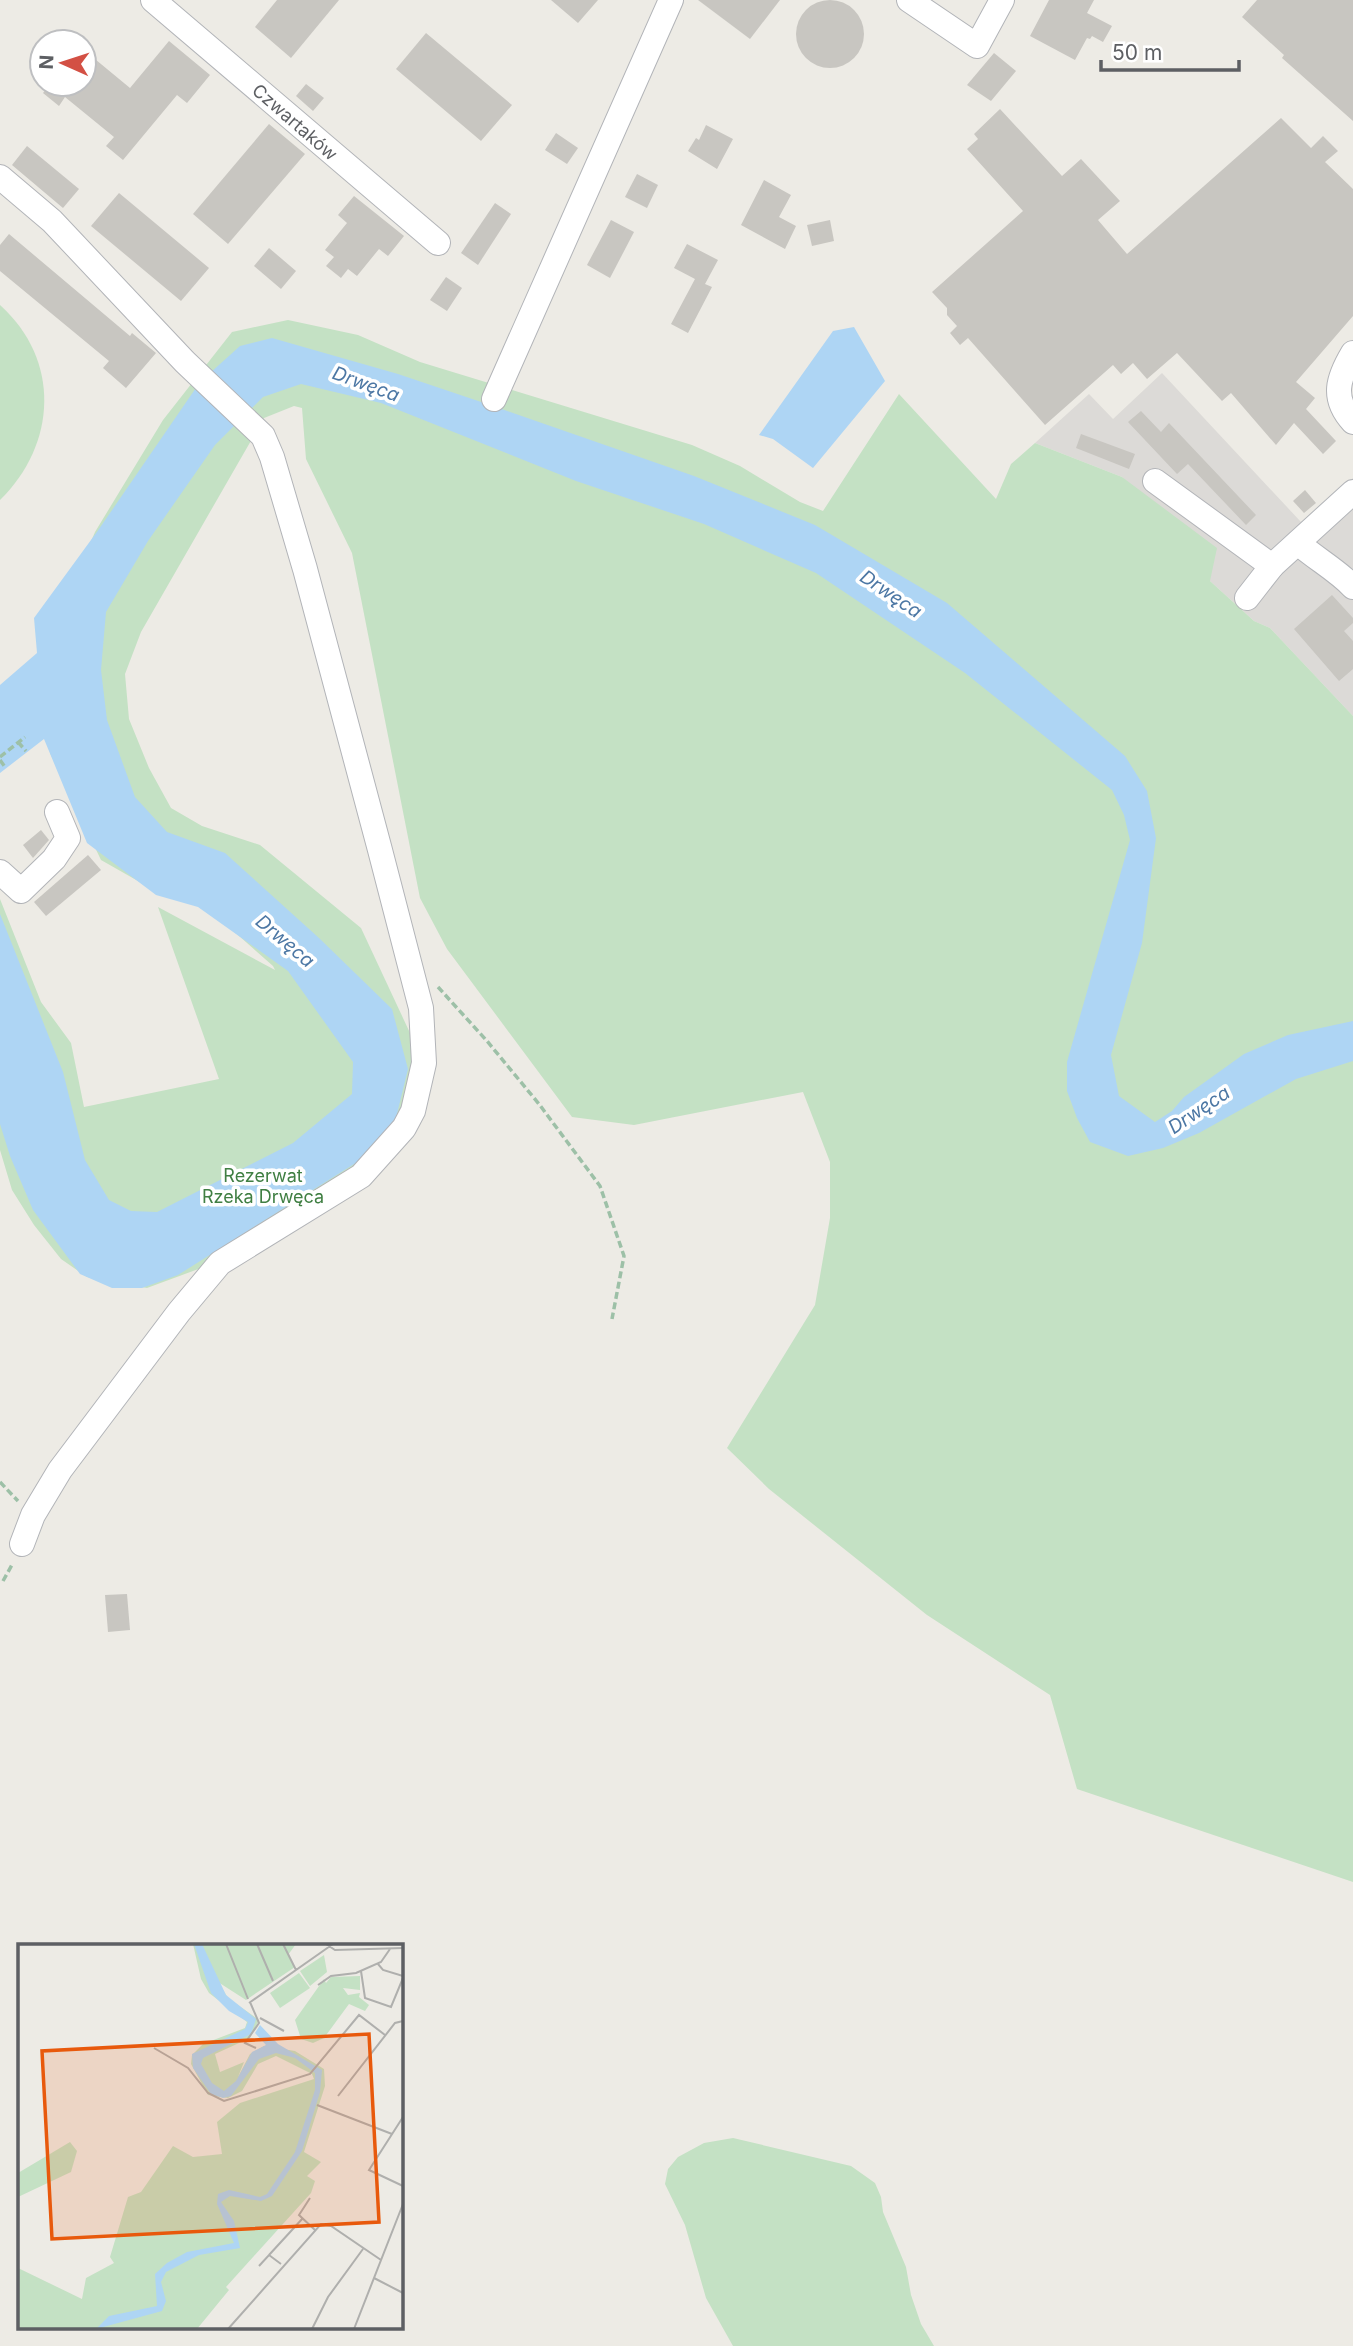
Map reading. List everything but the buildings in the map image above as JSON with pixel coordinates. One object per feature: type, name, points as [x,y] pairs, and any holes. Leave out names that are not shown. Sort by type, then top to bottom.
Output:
[{"type":"street","name":"Czwartaków","points":[[153,0],[438,243]]},
{"type":"street","points":[[494,399],[671,0]]},
{"type":"street","points":[[909,0],[977,46],[1002,0]]},
{"type":"street","points":[[0,177],[52,221],[185,362],[263,436],[272,457],[305,569],[421,1008],[424,1063],[413,1111],[404,1128],[361,1176],[220,1263],[178,1312],[60,1470],[33,1515],[22,1544]]},
{"type":"street","points":[[1353,353],[1341,373],[1338,391],[1345,414],[1353,422]]},
{"type":"street","points":[[1155,481],[1272,566]]},
{"type":"street","points":[[1247,598],[1272,566],[1353,492]]},
{"type":"street","points":[[1298,543],[1317,560],[1341,574],[1353,587]]},
{"type":"street","points":[[0,872],[21,891],[54,859],[68,838],[57,812]]},
{"type":"path","points":[[5,766],[0,758],[24,737]]},
{"type":"path","points":[[18,742],[26,751]]},
{"type":"path","points":[[435,984],[522,1083],[600,1186],[624,1256],[612,1319]]},
{"type":"shaded area","points":[[1162,373],[1301,522],[1353,478],[1353,716],[1270,628],[1254,621],[1210,581],[1122,477],[1035,443],[1089,394],[1113,419]]},
{"type":"green space","points":[[0,305],[20,327],[34,351],[42,376],[44,402],[41,428],[33,454],[19,478],[0,500]]},
{"type":"green space","points":[[288,320],[358,335],[420,362],[692,445],[740,466],[800,502],[823,511],[899,394],[996,499],[1011,464],[1035,443],[1122,477],[1217,548],[1210,581],[1254,621],[1270,628],[1353,716],[1353,1882],[1077,1789],[1050,1695],[927,1615],[769,1489],[727,1448],[815,1305],[830,1218],[830,1162],[803,1092],[634,1125],[572,1117],[447,949],[420,898],[352,553],[306,459],[302,408],[294,406],[264,418],[141,632],[125,674],[129,719],[149,768],[171,808],[202,826],[260,845],[361,928],[410,1033],[414,1103],[399,1146],[239,1254],[147,1288],[87,1277],[61,1259],[34,1225],[12,1190],[0,1150],[0,899],[41,1002],[71,1043],[84,1107],[219,1079],[158,907],[275,970],[202,903],[145,885],[101,860],[50,753],[54,628],[95,532],[163,420],[232,332]]},
{"type":"green space","points":[[733,2138],[851,2166],[875,2183],[883,2212],[906,2267],[911,2295],[921,2324],[934,2346],[733,2346],[706,2298],[685,2225],[665,2184],[668,2169],[678,2157],[704,2143]]},
{"type":"water","points":[[854,327],[885,381],[813,468],[773,439],[759,435],[833,331]]},
{"type":"water","name":"Rezerwat Rzeka Drwęca","points":[[272,338],[398,374],[496,407],[694,476],[815,525],[947,603],[1125,756],[1147,791],[1156,838],[1142,943],[1111,1055],[1119,1096],[1155,1122],[1172,1111],[1184,1097],[1244,1054],[1288,1035],[1353,1021],[1353,1061],[1296,1079],[1199,1133],[1163,1148],[1128,1156],[1090,1142],[1067,1091],[1067,1062],[1130,840],[1124,815],[1112,790],[965,673],[816,573],[704,524],[576,481],[381,403],[301,384],[263,397],[215,445],[148,541],[106,612],[101,670],[107,720],[135,797],[167,832],[225,853],[392,1009],[408,1069],[396,1118],[370,1154],[178,1275],[142,1288],[112,1288],[80,1274],[33,1210],[10,1156],[0,1124],[0,914],[63,1072],[85,1160],[109,1200],[131,1211],[157,1212],[293,1143],[352,1094],[353,1062],[288,971],[198,907],[156,895],[87,843],[44,739],[0,773],[0,685],[37,653],[34,618],[200,382],[240,346]]},
{"type":"water label","name":"Drwęca","points":[[366,384]]},
{"type":"water label","name":"Drwęca","points":[[891,594]]},
{"type":"water label","name":"Drwęca","points":[[285,941]]},
{"type":"water label","name":"Drwęca","points":[[1199,1110]]}]
